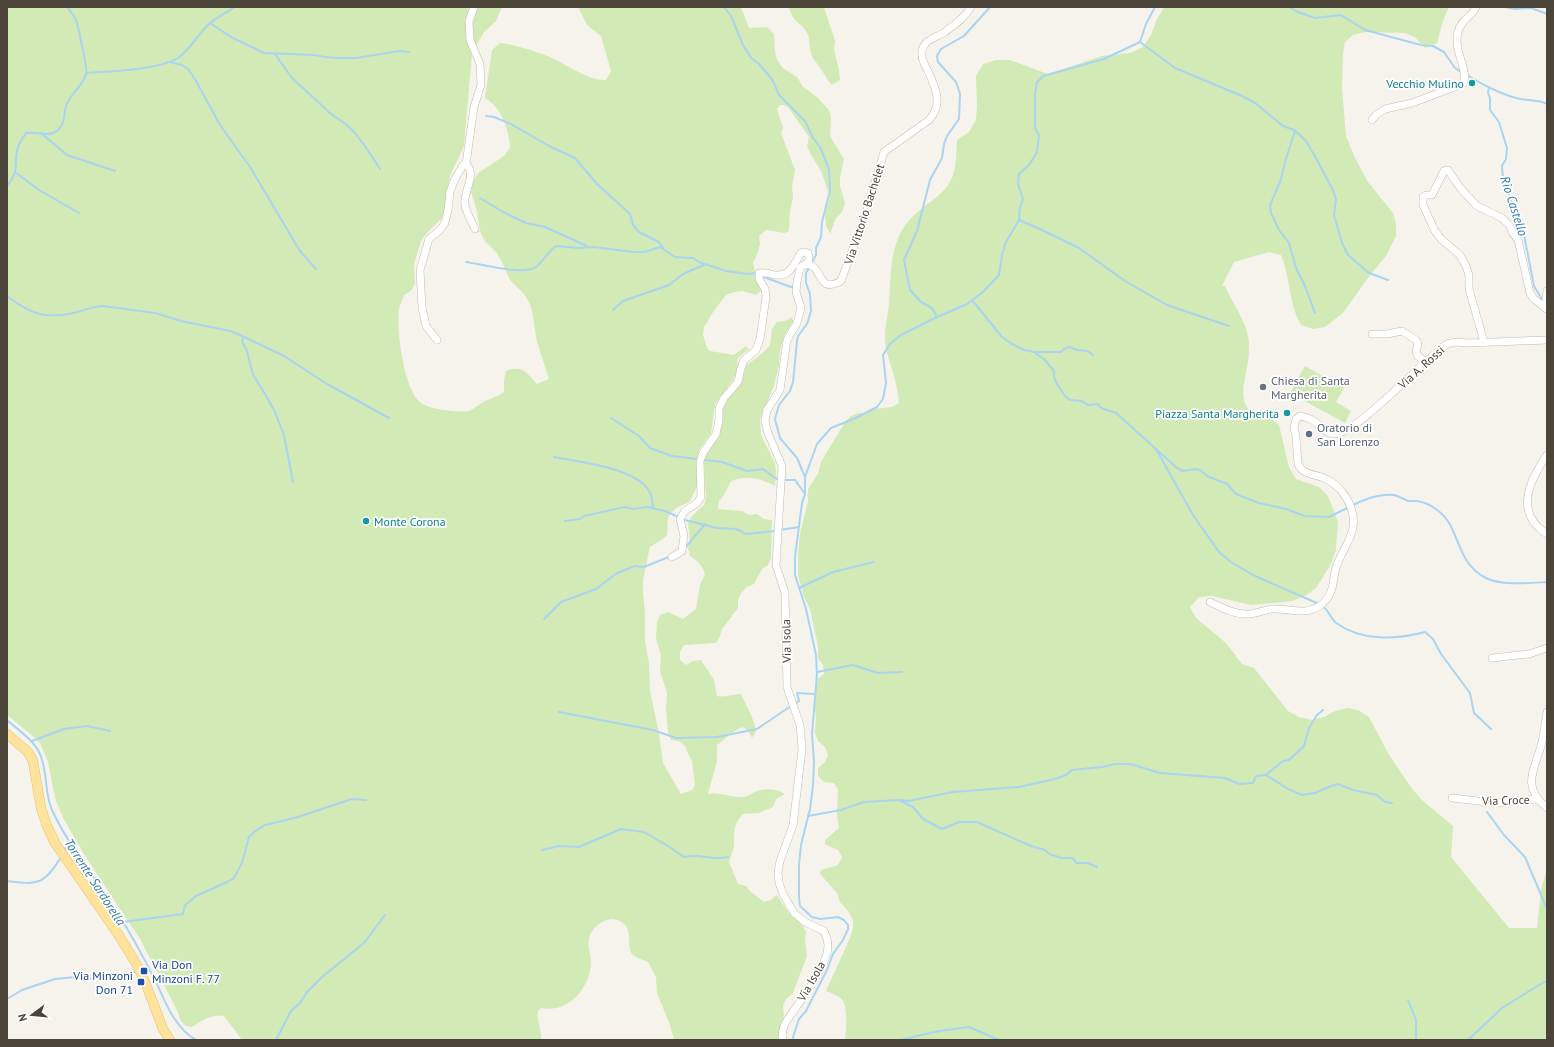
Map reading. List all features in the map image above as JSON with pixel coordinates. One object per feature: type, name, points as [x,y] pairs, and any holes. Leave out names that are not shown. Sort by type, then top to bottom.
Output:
[{"type":"main road","points":[[7,734],[28,752],[33,761],[41,808],[55,843],[118,934],[134,960],[147,987],[163,1029],[170,1040]]},
{"type":"street","points":[[474,7],[469,21],[470,40],[480,64],[481,85],[474,107],[466,164],[469,166],[471,176],[465,197],[465,206],[475,229]]},
{"type":"street","name":"Via Vittorio Bachelet","points":[[808,264],[815,268],[822,282],[828,285],[841,281],[866,213],[884,152],[929,120],[935,114],[937,96],[934,85],[924,63],[922,52],[925,44],[944,32],[967,14],[971,7]]},
{"type":"street","points":[[1372,120],[1376,115],[1385,109],[1412,103],[1464,83],[1465,76],[1456,45],[1458,32],[1466,17],[1475,10],[1476,7]]},
{"type":"street","points":[[437,340],[426,326],[422,307],[420,270],[429,239],[440,230],[445,223],[450,192],[454,181],[463,164],[466,164]]},
{"type":"street","points":[[1484,342],[1469,289],[1469,275],[1466,266],[1460,255],[1442,240],[1435,231],[1422,202],[1423,196],[1432,195],[1444,171],[1448,170],[1451,173],[1461,189],[1477,206],[1502,218],[1510,226],[1512,232],[1518,240],[1530,293],[1536,301],[1546,309]]},
{"type":"street","points":[[672,557],[682,551],[684,536],[680,518],[685,511],[697,503],[701,497],[700,460],[716,434],[719,420],[719,408],[724,398],[738,382],[744,360],[756,350],[760,339],[766,290],[759,279],[759,273],[763,272],[777,276],[784,275],[790,272],[801,253],[805,252],[808,253],[810,258],[808,264]]},
{"type":"street","name":"Via Isola","points":[[783,1040],[782,1034],[784,1024],[813,982],[822,965],[828,948],[827,938],[824,931],[805,922],[794,913],[779,883],[778,872],[793,825],[802,750],[802,736],[800,725],[787,687],[785,593],[776,565],[782,466],[768,433],[765,421],[767,410],[780,390],[787,340],[797,323],[801,308],[796,292],[796,282],[800,268],[804,264],[808,264]]},
{"type":"street","points":[[1546,309],[1547,291]]},
{"type":"street","points":[[1372,334],[1387,334],[1402,331],[1416,340],[1418,348],[1416,352],[1418,356],[1426,363]]},
{"type":"street","name":"Via A. Rossi","points":[[1210,602],[1232,611],[1245,614],[1272,609],[1303,612],[1322,604],[1333,588],[1337,563],[1352,534],[1353,516],[1348,500],[1333,483],[1328,479],[1304,473],[1299,468],[1294,427],[1296,419],[1300,416],[1312,420],[1324,430],[1335,434],[1341,434],[1350,429],[1447,344],[1455,342],[1468,343],[1547,340]]},
{"type":"street","points":[[1547,455],[1538,468],[1531,484],[1528,505],[1530,517],[1533,522],[1537,528],[1547,534]]},
{"type":"street","points":[[1492,658],[1529,654],[1547,648]]},
{"type":"street","points":[[1547,712],[1541,745],[1531,777],[1532,790],[1537,799],[1547,808]]},
{"type":"street","name":"Via Croce","points":[[1452,798],[1496,803],[1537,799]]},
{"type":"green space","points":[[7,7],[502,7],[496,21],[484,32],[472,53],[464,146],[450,176],[443,217],[421,241],[414,265],[415,283],[412,290],[404,295],[399,309],[398,319],[402,359],[410,386],[415,396],[421,403],[430,407],[458,411],[469,411],[504,392],[506,371],[520,369],[527,373],[537,384],[549,379],[537,342],[529,302],[524,294],[510,280],[497,253],[484,240],[480,231],[477,211],[471,192],[473,182],[478,173],[504,156],[510,148],[504,120],[496,107],[485,98],[492,50],[500,43],[519,47],[549,57],[592,78],[606,80],[611,71],[601,36],[587,25],[578,7],[741,7],[749,28],[767,27],[774,34],[777,60],[783,68],[798,78],[802,86],[817,97],[829,110],[831,118],[830,136],[844,159],[840,177],[840,186],[845,203],[842,212],[836,218],[830,234],[826,225],[825,215],[830,197],[821,171],[807,146],[809,137],[788,107],[780,105],[777,109],[783,128],[781,133],[795,170],[788,232],[784,233],[766,230],[759,236],[760,244],[753,263],[757,280],[762,290],[756,295],[743,291],[726,295],[704,327],[703,335],[707,348],[710,351],[734,355],[746,346],[749,349],[739,357],[737,361],[738,369],[735,377],[715,404],[711,433],[699,450],[698,484],[691,499],[689,502],[676,508],[670,514],[668,518],[667,535],[650,547],[643,580],[643,594],[645,612],[645,641],[649,664],[650,691],[659,734],[663,763],[681,794],[692,790],[695,785],[692,761],[685,746],[679,741],[671,740],[668,733],[666,709],[667,693],[660,671],[661,655],[656,639],[657,622],[660,615],[668,612],[683,619],[696,609],[700,585],[705,574],[703,568],[690,556],[688,548],[690,540],[688,523],[692,516],[704,505],[706,498],[705,455],[719,437],[723,409],[727,401],[742,382],[746,366],[765,351],[770,345],[772,329],[777,322],[785,321],[792,317],[793,321],[784,336],[780,350],[779,365],[774,386],[760,419],[761,435],[775,463],[775,486],[753,478],[743,478],[731,481],[724,495],[719,501],[718,509],[742,511],[749,515],[757,514],[764,519],[772,520],[771,558],[768,565],[762,569],[754,584],[747,587],[741,593],[738,600],[738,608],[722,629],[716,643],[684,645],[680,652],[680,660],[686,665],[693,661],[701,660],[714,680],[717,696],[723,697],[741,694],[755,725],[756,731],[752,738],[749,732],[743,727],[736,730],[717,745],[717,761],[708,794],[744,797],[755,792],[770,789],[785,794],[776,799],[773,807],[759,813],[743,814],[738,820],[735,827],[734,847],[729,862],[738,884],[746,886],[764,902],[771,900],[777,895],[788,912],[802,925],[806,932],[805,940],[807,956],[793,993],[786,999],[783,1006],[784,1018],[779,1032],[780,1040],[674,1040],[670,1025],[657,993],[656,977],[648,962],[634,956],[631,953],[628,929],[620,921],[615,919],[601,922],[591,933],[588,944],[591,963],[590,972],[582,990],[576,997],[560,1007],[551,1009],[541,1008],[538,1011],[541,1040],[242,1040],[224,1016],[207,1018],[192,1027],[186,1026],[181,1021],[176,1008],[140,939],[87,859],[63,818],[55,798],[48,762],[40,743],[7,715]]},
{"type":"green space","points":[[789,7],[824,7],[835,41],[834,50],[839,70],[840,80],[832,85],[813,58],[810,51],[808,35],[795,20]]},
{"type":"green space","points":[[1164,7],[1449,7],[1443,21],[1437,43],[1425,48],[1416,38],[1405,33],[1365,32],[1353,35],[1345,42],[1343,53],[1342,88],[1346,136],[1355,158],[1368,182],[1393,213],[1396,224],[1396,236],[1386,256],[1370,275],[1343,313],[1325,327],[1313,329],[1301,325],[1294,308],[1287,273],[1281,255],[1269,252],[1234,262],[1222,286],[1225,286],[1241,317],[1248,336],[1249,356],[1243,388],[1245,404],[1257,417],[1269,417],[1279,425],[1289,467],[1296,479],[1319,487],[1328,496],[1338,522],[1336,550],[1331,564],[1316,588],[1305,596],[1292,601],[1251,605],[1212,596],[1199,597],[1190,607],[1196,618],[1226,643],[1242,664],[1254,668],[1288,711],[1299,717],[1312,720],[1347,708],[1358,710],[1369,717],[1389,755],[1413,790],[1422,800],[1453,826],[1451,857],[1509,928],[1537,928],[1541,890],[1547,868],[1547,1040],[845,1040],[845,1005],[840,998],[826,991],[850,938],[853,928],[853,920],[849,912],[840,902],[837,893],[820,874],[821,870],[838,865],[842,857],[838,850],[825,844],[825,840],[839,828],[837,815],[838,790],[834,783],[824,782],[818,776],[818,768],[825,762],[828,755],[825,747],[818,741],[815,733],[816,717],[814,700],[818,679],[824,674],[823,665],[818,658],[818,646],[810,609],[804,597],[798,575],[800,533],[808,501],[808,489],[818,474],[821,462],[845,422],[851,416],[875,409],[892,407],[899,403],[896,382],[886,348],[885,337],[894,251],[900,234],[911,218],[939,195],[950,182],[956,161],[957,140],[969,132],[976,120],[976,76],[983,64],[996,60],[1010,60],[1048,74],[1102,56],[1130,53],[1143,47],[1151,35],[1156,21]]},
{"type":"green space","points":[[1305,366],[1344,388],[1336,402],[1351,411],[1345,423],[1290,393]]},
{"type":"waterway","points":[[7,186],[14,175],[19,145],[26,133],[51,134],[58,130],[63,124],[66,105],[83,82],[86,74],[81,39],[76,20],[67,7]]},
{"type":"waterway","points":[[87,73],[147,67],[159,65],[178,58],[191,46],[209,24],[235,7]]},
{"type":"waterway","points":[[724,7],[731,16],[743,45],[751,58],[758,63],[772,79],[779,95],[805,121],[813,138],[820,147],[829,169],[830,191],[822,222],[821,237],[816,248],[816,255],[806,273],[806,283],[810,294],[811,311],[807,324],[798,336],[793,382],[790,391],[779,405],[775,419],[780,438],[797,458],[805,477]]},
{"type":"waterway","points":[[937,317],[932,308],[921,302],[910,290],[904,260],[917,231],[930,180],[942,158],[947,136],[959,119],[960,94],[956,82],[938,62],[937,56],[941,49],[964,36],[990,7]]},
{"type":"waterway","points":[[794,1040],[793,1037],[799,1019],[806,1011],[827,970],[833,954],[843,940],[848,929],[848,925],[844,920],[838,917],[820,919],[812,917],[800,906],[799,898],[799,865],[801,845],[810,809],[813,786],[814,762],[812,734],[817,674],[816,655],[806,609],[795,575],[795,557],[802,503],[805,494],[805,477],[817,444],[831,428],[856,418],[877,407],[883,399],[886,383],[883,355],[890,344],[901,335],[967,304],[983,292],[999,275],[1002,255],[1006,242],[1019,220],[1020,207],[1023,199],[1018,184],[1019,174],[1029,165],[1037,152],[1039,135],[1035,128],[1035,95],[1037,82],[1043,76],[1104,59],[1140,42],[1146,24],[1155,7]]},
{"type":"waterway","points":[[1289,7],[1315,18],[1341,15],[1365,30],[1421,45],[1433,46],[1444,52],[1455,68],[1461,72]]},
{"type":"waterway","points":[[1505,7],[1515,9],[1531,8],[1547,14]]},
{"type":"waterway","points":[[210,23],[231,37],[264,53],[356,58],[400,51],[409,52]]},
{"type":"waterway","points":[[1140,42],[1175,68],[1242,96],[1255,103],[1283,126],[1294,130],[1299,134],[1306,141],[1332,188],[1336,199],[1334,215],[1342,243],[1348,255],[1369,273],[1388,280]]},
{"type":"waterway","points":[[275,54],[292,78],[331,114],[347,125],[355,133],[380,169]]},
{"type":"waterway","points":[[169,62],[182,65],[188,69],[220,125],[250,167],[300,251],[316,269]]},
{"type":"waterway","points":[[1467,75],[1490,88],[1510,96],[1520,99],[1540,101],[1547,104]]},
{"type":"waterway","name":"Rio Castello","points":[[1489,87],[1488,93],[1490,98],[1490,110],[1499,122],[1507,148],[1506,159],[1502,166],[1503,179],[1524,235],[1534,286],[1543,301]]},
{"type":"waterway","points":[[486,116],[494,117],[511,124],[551,147],[575,158],[597,184],[630,214],[633,225],[639,232],[659,242],[664,249]]},
{"type":"waterway","points":[[1295,131],[1280,182],[1270,205],[1271,213],[1279,230],[1289,243],[1296,268],[1305,286],[1315,313]]},
{"type":"waterway","points":[[41,133],[67,155],[115,171]]},
{"type":"waterway","points":[[15,172],[39,190],[79,213]]},
{"type":"waterway","points":[[480,198],[503,212],[526,223],[545,227],[587,246]]},
{"type":"waterway","points":[[1019,220],[1079,248],[1125,281],[1167,305],[1229,326]]},
{"type":"waterway","points":[[466,262],[502,269],[522,270],[536,267],[556,246],[578,248],[594,247],[633,252],[645,252],[660,247],[675,257],[693,258],[699,262],[726,271],[748,274],[758,273]]},
{"type":"waterway","points":[[613,310],[623,301],[669,285],[683,274],[706,264]]},
{"type":"waterway","points":[[761,276],[791,287],[794,286]]},
{"type":"waterway","points":[[7,296],[23,307],[38,314],[54,316],[63,315],[103,306],[155,313],[181,321],[230,331],[284,356],[327,384],[389,418]]},
{"type":"waterway","points":[[972,300],[1002,337],[1024,350],[1034,352],[1045,360],[1054,371],[1054,377],[1057,384],[1065,396],[1070,400],[1082,401],[1088,405],[1098,404],[1101,408],[1116,413],[1177,468],[1183,471],[1195,469],[1200,470],[1207,476],[1227,484],[1236,494],[1259,503],[1286,509],[1305,516],[1329,517],[1349,507]]},
{"type":"waterway","points":[[244,337],[242,341],[247,351],[253,375],[274,410],[284,435],[293,482]]},
{"type":"waterway","points":[[1034,352],[1061,352],[1070,347],[1077,350],[1088,351],[1093,355]]},
{"type":"waterway","points":[[611,418],[639,436],[650,448],[672,456],[722,462],[747,471],[763,469],[778,480],[795,480],[805,494]]},
{"type":"waterway","points":[[1156,449],[1193,515],[1219,552],[1231,562],[1253,575],[1319,604]]},
{"type":"waterway","points":[[554,457],[593,464],[623,472],[635,478],[645,486],[651,495],[653,508]]},
{"type":"waterway","points":[[1353,505],[1373,497],[1383,495],[1396,495],[1408,501],[1425,503],[1445,517],[1468,563],[1486,578],[1492,581],[1507,583],[1547,582]]},
{"type":"waterway","points":[[565,521],[580,519],[584,516],[625,507],[633,509],[647,507],[665,511],[685,520],[717,528],[735,529],[745,534],[776,531]]},
{"type":"waterway","points":[[685,548],[705,524]]},
{"type":"waterway","points":[[780,530],[799,527]]},
{"type":"waterway","points":[[544,619],[561,602],[596,589],[617,573],[635,566],[644,567],[671,556]]},
{"type":"waterway","points":[[799,588],[833,572],[874,562]]},
{"type":"waterway","points":[[1322,606],[1336,623],[1346,629],[1367,636],[1390,637],[1414,635],[1425,632],[1433,639],[1441,654],[1470,693],[1474,713],[1491,729]]},
{"type":"waterway","points":[[817,672],[853,665],[878,673],[902,672]]},
{"type":"waterway","points":[[795,704],[799,701],[797,693],[814,694]]},
{"type":"waterway","points":[[559,712],[653,730],[676,738],[717,737],[757,729],[791,706]]},
{"type":"waterway","points":[[1266,775],[1283,761],[1289,760],[1304,746],[1309,728],[1317,715],[1323,710]]},
{"type":"waterway","name":"Torrente Sardorella","points":[[7,720],[34,744],[40,754],[50,803],[58,823],[73,848],[126,926],[177,1023],[196,1040]]},
{"type":"waterway","points":[[32,741],[64,729],[87,726],[110,731]]},
{"type":"waterway","points":[[808,816],[841,810],[864,802],[899,800],[908,801],[953,792],[1019,787],[1055,779],[1066,775],[1072,770],[1115,764],[1130,764],[1160,773],[1225,778],[1239,784],[1253,783],[1256,776],[1266,775],[1288,789],[1302,795],[1315,793],[1338,784],[1353,790],[1377,795],[1385,802],[1392,803]]},
{"type":"waterway","points":[[123,922],[183,914],[185,905],[196,896],[234,878],[242,863],[249,837],[265,825],[298,817],[352,799],[366,800]]},
{"type":"waterway","points":[[901,801],[913,807],[923,819],[942,829],[959,822],[977,822],[1031,846],[1045,850],[1049,854],[1062,858],[1073,858],[1076,863],[1088,863],[1097,867]]},
{"type":"waterway","points":[[1487,812],[1504,835],[1525,857],[1547,909]]},
{"type":"waterway","points":[[542,850],[559,846],[579,847],[621,829],[644,832],[684,857],[728,857]]},
{"type":"waterway","points":[[64,851],[67,846],[71,844]]},
{"type":"waterway","points":[[7,881],[26,883],[39,881],[50,873],[61,857]]},
{"type":"waterway","points":[[276,1040],[291,1011],[300,1003],[307,992],[322,977],[364,943],[385,915]]},
{"type":"waterway","points":[[7,999],[22,990],[55,979],[76,977],[92,979],[136,972]]},
{"type":"waterway","points":[[1468,1040],[1502,1008],[1544,982],[1547,982]]},
{"type":"waterway","points":[[1408,1000],[1416,1020],[1416,1040]]},
{"type":"waterway","points":[[900,1040],[939,1031],[969,1027],[999,1040]]},
{"type":"place","name":"Vecchio Mulino","points":[[1472,83]]},
{"type":"place","name":"Chiesa di Santa Margherita","points":[[1263,387]]},
{"type":"place","name":"Piazza Santa Margherita","points":[[1287,413]]},
{"type":"place","name":"Oratorio di San Lorenzo","points":[[1309,434]]},
{"type":"place","name":"Monte Corona","points":[[366,521]]},
{"type":"place","name":"Via Don Minzoni F. 77","points":[[144,971]]},
{"type":"place","name":"Via Minzoni Don 71","points":[[141,982]]}]
